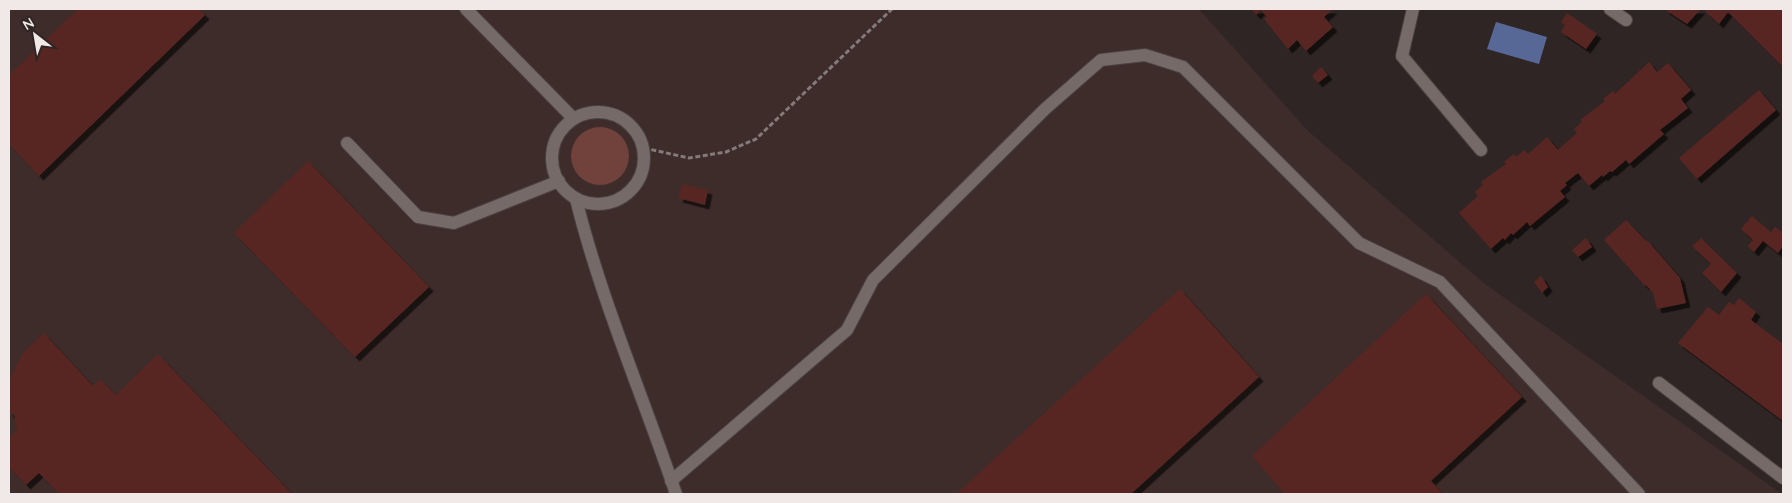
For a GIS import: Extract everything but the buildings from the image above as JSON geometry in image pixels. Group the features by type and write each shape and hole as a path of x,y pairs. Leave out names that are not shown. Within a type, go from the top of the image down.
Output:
{"street":[{"path":"466,9 573,118"},
{"path":"1610,9 1626,20"},
{"path":"1409,11 1402,56 1481,150"},
{"path":"671,481 847,330 872,280 1045,109 1101,60 1145,55 1183,67 1359,243 1440,282 1639,494"},
{"path":"602,111 616,114 629,122 639,134 644,148 645,162 641,177 632,190 606,204 591,204 576,199 563,189 555,175 551,159 554,143 561,129 573,118 587,112 602,111"},
{"path":"347,143 418,217 454,223 559,181"},
{"path":"576,199 588,242 636,384 676,494"},
{"path":"1659,383 1783,478"}],"path":[{"path":"644,148 689,158 726,152 756,139 892,9"}],"shaded area":[{"path":"9,9 1199,9 1307,130 1485,284 1782,494 9,494"},
{"path":"600,127 616,132 624,140 629,156 624,172 616,180 600,185 584,180 576,172 571,156 576,140 584,132"}],"water":[{"path":"1496,22 1547,37 1539,64 1487,49"}]}
